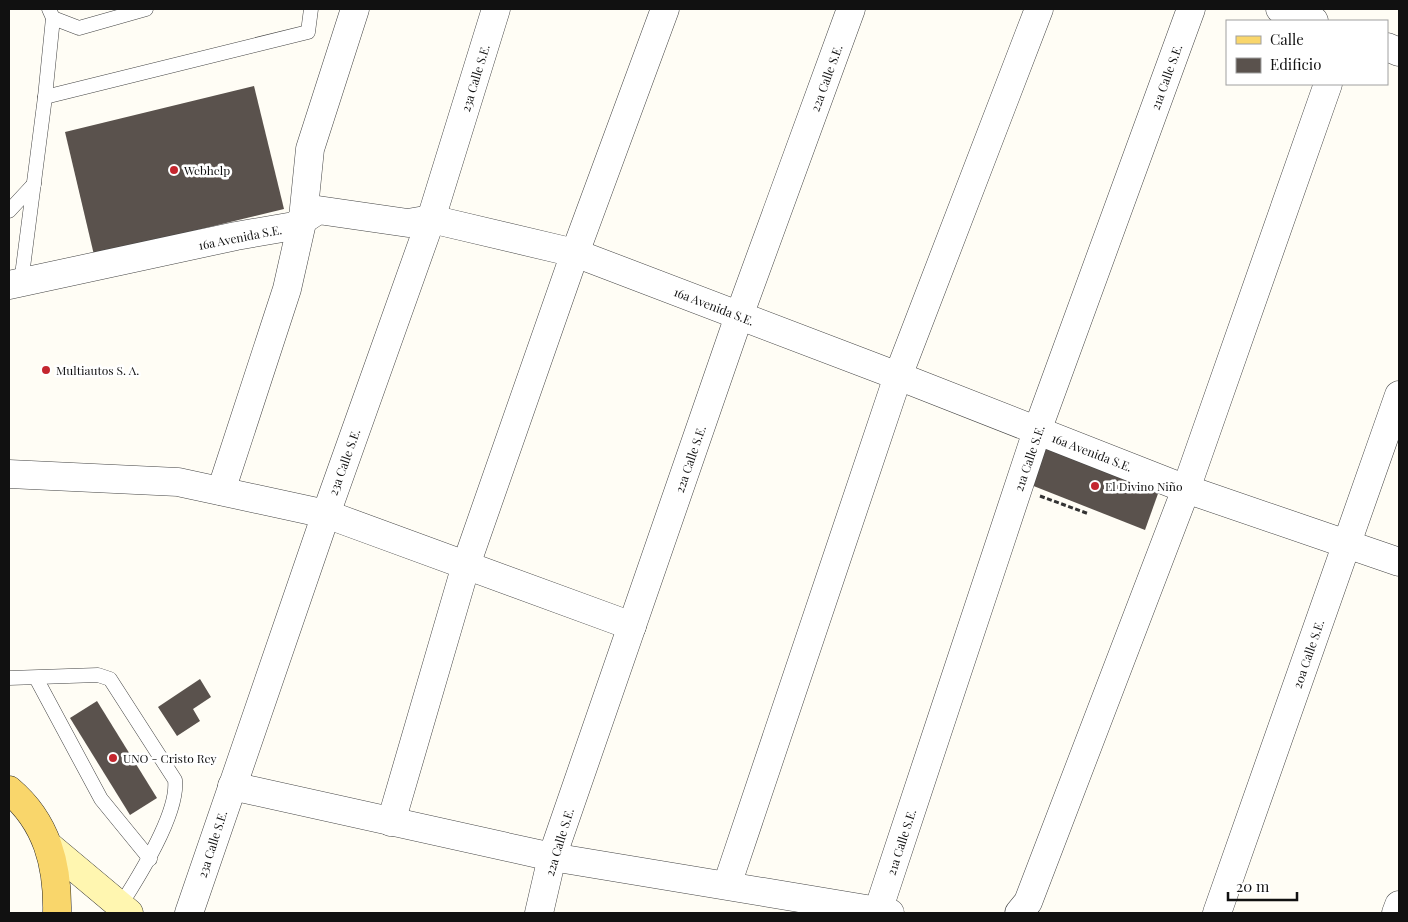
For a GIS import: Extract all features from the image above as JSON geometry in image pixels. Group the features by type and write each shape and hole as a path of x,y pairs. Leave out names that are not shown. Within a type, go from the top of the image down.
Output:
{"main road":[{"path":"9,776 34,815 49,846 58,894 58,913"},
{"path":"9,790 34,815"},
{"path":"49,846 124,910"}],"street":[{"path":"221,491 288,289 303,218 310,149 355,9"},
{"name":"23a Calle S.E.","path":"189,913 326,514 431,219 496,9"},
{"path":"392,822 466,565 575,254 665,9"},
{"name":"22a Calle S.E.","path":"540,913 552,857 739,316 851,9"},
{"path":"727,885 898,376 1039,9"},
{"name":"21a Calle S.E.","path":"884,912 1037,431 1191,9"},
{"path":"1280,9 1311,20"},
{"path":"1020,913 1028,902 1186,489 1328,85"},
{"name":"16a Avenida S.E.","path":"15,284 236,236 294,226 303,218 318,210 408,223 431,219 575,254 898,376 1186,489 1399,562"},
{"name":"20a Calle S.E.","path":"1217,913 1399,395"},
{"path":"9,474 178,482 326,514 632,626"},
{"path":"232,786 552,857 884,912"},
{"path":"1396,913 1399,905"}],"lane":[{"path":"15,284 34,184 45,97 51,14 79,28 146,9"},
{"path":"45,97 308,32 311,9"},
{"path":"9,211 34,184"},
{"path":"9,678 98,675 110,679 175,780 176,790 172,804 150,859 124,910"},
{"path":"36,678 101,799 150,859"}],"path":[{"path":"1018,488 1089,514"}],"building":[{"name":"Webhelp","path":"254,86 284,209 94,255 65,132"},
{"name":"El Divino Niño","path":"1045,443 1160,488 1145,530 1031,485"},
{"name":"UNO - Cristo Rey","path":"200,679 211,697 193,709 200,721 177,736 158,707"},
{"name":"UNO - Cristo Rey","path":"97,701 157,798 130,815 70,718"}],"place":[{"name":"Webhelp","path":"174,170"},
{"name":"Multiautos S. A.","path":"46,370"},
{"name":"El Divino Niño","path":"1095,486"},
{"name":"UNO - Cristo Rey","path":"113,758"}]}
